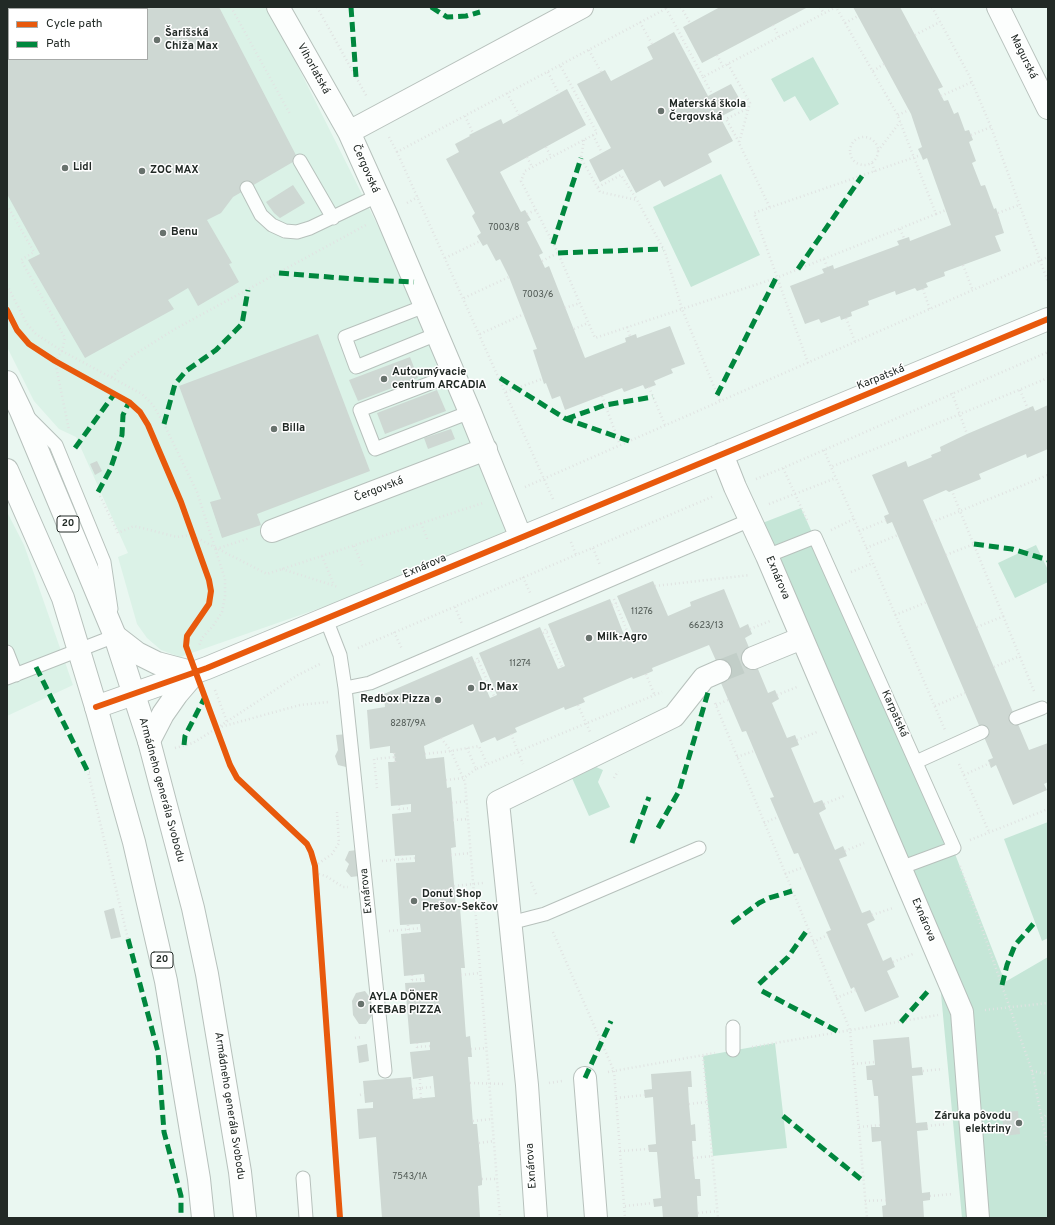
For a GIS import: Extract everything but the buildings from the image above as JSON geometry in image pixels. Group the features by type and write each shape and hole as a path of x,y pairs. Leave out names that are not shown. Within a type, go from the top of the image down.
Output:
{"street":[{"name":"Vihorlatská","path":"278,7 348,132"},
{"name":"Čergovská","path":"521,538 486,449 437,334 382,205 348,132 582,7"},
{"name":"Magurská","path":"998,7 1048,108"},
{"name":"Karpatská","path":"722,454 1048,319"},
{"name":"Armádneho generála Svobodu","path":"7,382 21,411 115,636 151,748 193,908 207,974 240,1172 245,1218"},
{"name":"Čergovská","path":"272,532 486,449"},
{"name":"Exnárova","path":"96,707 201,671 722,454 735,488 767,556 793,642 900,868 962,1012 978,1218"},
{"name":"20","path":"7,470 63,598 96,707 134,842 166,981 198,1172 203,1218"},
{"path":"115,636 137,653 158,663 201,671"},
{"path":"753,658 793,642"},
{"path":"151,748 163,714 177,694 201,671"},
{"name":"Exnárova","path":"536,1218 527,1085 498,802 674,716 712,674"},
{"path":"585,1078 596,1218"}],"lane":[{"path":"300,161 333,218"},
{"path":"247,188 262,215 272,225 285,231 297,232 333,218 382,205"},
{"path":"424,306 345,337 356,366 437,334"},
{"path":"454,374 360,410 375,449 470,412"},
{"path":"346,694 748,516"},
{"path":"767,556 815,537"},
{"name":"Karpatská","path":"815,537 954,848"},
{"name":"Exnárova","path":"326,619 340,655 346,694 385,1071"},
{"path":"7,652 11,677 115,636"},
{"path":"1016,718 1042,708"},
{"path":"916,762 982,732"},
{"path":"510,923 546,914 699,848"},
{"path":"900,868 954,848"},
{"path":"732,1050 733,1027"},
{"path":"303,1178 306,1218"}],"path":[{"path":"231,7 290,114"},
{"path":"317,7 397,152 544,478"},
{"path":"680,7 690,24"},
{"path":"820,7 824,14"},
{"path":"703,76 836,7 898,115 936,214"},
{"path":"932,7 972,82 991,127 1048,282"},
{"path":"397,152 667,8 712,94"},
{"path":"845,23 858,16"},
{"path":"640,22 652,44"},
{"path":"915,35 940,22"},
{"path":"773,25 779,37"},
{"path":"589,50 601,72"},
{"path":"717,55 723,66"},
{"path":"728,64 750,103 739,143"},
{"path":"873,71 884,64"},
{"path":"560,65 597,134 532,166 526,171 521,181 558,253 595,338 776,278 946,210"},
{"path":"548,72 559,94"},
{"path":"941,96 972,82"},
{"path":"507,93 519,115"},
{"path":"749,108 726,119 770,208"},
{"path":"898,115 909,110"},
{"path":"465,116 473,133"},
{"path":"875,172 872,163 878,152 900,122"},
{"path":"971,135 991,127"},
{"path":"593,135 602,153"},
{"path":"872,163 863,165 854,161 850,153 852,144 859,138 868,138 875,143 878,152"},
{"path":"584,140 581,158 600,192 638,200"},
{"path":"546,147 551,157"},
{"path":"808,363 754,214 921,155"},
{"path":"527,157 532,166"},
{"path":"598,187 621,175 638,200 665,252 682,309 720,401"},
{"path":"7,205 34,252 21,260 65,338 62,351 55,361"},
{"path":"112,377 132,356 382,205"},
{"path":"998,213 1019,205"},
{"path":"527,214 536,210"},
{"path":"900,229 904,238"},
{"path":"445,258 480,241"},
{"path":"542,261 558,253"},
{"path":"1040,261 1048,257"},
{"path":"824,259 827,267"},
{"path":"963,265 973,291"},
{"path":"464,298 510,276"},
{"path":"7,285 27,324 36,334 62,351 142,394 153,405 164,424 197,492 225,579 225,596 222,612 198,645 201,671 227,722"},
{"path":"923,289 930,310"},
{"path":"565,308 580,303"},
{"path":"480,334 524,314"},
{"path":"846,318 855,342"},
{"path":"574,329 588,323"},
{"path":"627,327 630,336"},
{"path":"151,748 193,743 298,675 340,655 783,468 1048,352"},
{"path":"49,357 62,365"},
{"path":"506,392 542,378"},
{"path":"831,467 1048,378"},
{"path":"650,387 665,425"},
{"path":"1020,390 1028,409"},
{"path":"952,394 968,434"},
{"path":"602,396 620,445"},
{"path":"824,450 989,832"},
{"path":"783,468 815,537 854,519"},
{"path":"932,522 1048,474"},
{"path":"748,516 795,494 836,478"},
{"path":"952,491 1042,708"},
{"path":"859,531 886,520"},
{"path":"421,524 428,541"},
{"path":"189,528 194,542"},
{"path":"866,548 898,535"},
{"path":"216,549 251,538"},
{"path":"946,555 974,544"},
{"path":"354,546 363,567"},
{"path":"322,556 334,586"},
{"path":"655,586 753,575 767,556"},
{"path":"281,569 340,588"},
{"path":"612,605 619,602"},
{"path":"895,615 927,602"},
{"path":"977,627 1004,616"},
{"path":"750,629 773,620 793,642"},
{"path":"543,634 550,630"},
{"path":"994,667 1020,656"},
{"path":"475,663 482,659"},
{"path":"646,674 655,695"},
{"path":"712,674 716,705 850,1030 867,1218"},
{"path":"777,695 801,685"},
{"path":"446,780 464,778 476,769 487,764 669,689"},
{"path":"935,706 966,693"},
{"path":"217,728 346,694"},
{"path":"716,705 728,700"},
{"path":"578,705 591,735"},
{"path":"215,721 220,736"},
{"path":"797,740 820,731"},
{"path":"511,734 524,768"},
{"path":"442,738 451,751 464,778 467,801 500,1218"},
{"path":"425,754 479,746 487,764"},
{"path":"468,748 476,769"},
{"path":"737,757 754,751"},
{"path":"394,753 395,762"},
{"path":"964,775 990,763"},
{"path":"113,766 88,772 128,939"},
{"path":"824,804 848,795"},
{"path":"452,803 467,801"},
{"path":"399,805 399,811 411,808"},
{"path":"1048,809 989,832 954,848 1032,1072 1048,1148"},
{"path":"764,823 778,817"},
{"path":"453,820 468,820"},
{"path":"845,851 868,841"},
{"path":"452,855 471,853"},
{"path":"382,861 415,858"},
{"path":"313,859 316,880"},
{"path":"785,874 804,867"},
{"path":"315,873 326,876 343,887"},
{"path":"530,879 614,1071 626,1218"},
{"path":"454,886 485,883"},
{"path":"892,901 897,914"},
{"path":"872,915 894,907"},
{"path":"408,925 408,934"},
{"path":"388,931 420,928"},
{"path":"813,942 828,936"},
{"path":"911,947 917,961"},
{"path":"893,962 914,954"},
{"path":"461,975 480,973"},
{"path":"412,975 412,981 425,979"},
{"path":"836,998 856,990"},
{"path":"962,1012 1048,1003"},
{"path":"936,1009 939,1015 940,1023"},
{"path":"470,1083 527,1085 585,1078 614,1071 732,1050 939,1015"},
{"path":"417,1043 417,1049 430,1046"},
{"path":"471,1049 486,1048"},
{"path":"703,1056 718,1218"},
{"path":"943,1061 944,1077"},
{"path":"853,1064 875,1062"},
{"path":"923,1071 943,1069"},
{"path":"1032,1072 1048,1074"},
{"path":"420,1078 421,1098"},
{"path":"412,1089 434,1087"},
{"path":"616,1098 644,1095"},
{"path":"689,1104 708,1102"},
{"path":"1042,1119 1048,1113"},
{"path":"947,1116 948,1131"},
{"path":"473,1120 492,1119"},
{"path":"928,1126 948,1124"},
{"path":"858,1126 880,1125"},
{"path":"479,1143 494,1141"},
{"path":"620,1151 649,1149"},
{"path":"693,1158 712,1156"},
{"path":"482,1179 497,1178"},
{"path":"953,1186 954,1200"},
{"path":"930,1196 954,1194"},
{"path":"865,1201 886,1200"},
{"path":"624,1206 654,1203"},
{"path":"698,1213 718,1211"}],"shaded area":[{"path":"7,7 268,7 393,256 521,538 180,657 161,650 147,638 137,624 118,557 128,553 76,437 59,429 34,401 7,347"},
{"path":"813,57 839,104 810,121 795,96 784,102 771,79"},
{"path":"721,174 760,255 691,287 653,207"},
{"path":"801,508 946,831 1005,982 1048,957 1048,1218 962,1218 940,983 747,529"},
{"path":"7,512 24,545 73,685 7,716"},
{"path":"1036,545 1048,570 1048,582 1015,598 998,563"},
{"path":"596,767 603,770 598,782 610,807 589,816 572,778"},
{"path":"1048,822 1048,938 1042,941 1004,839"},
{"path":"775,1043 787,1148 713,1156 703,1056"}],"tunnel":[{"path":"720,671 753,658"}],"marked path":[{"path":"351,7 356,77"},
{"path":"431,7 447,17 466,16 480,12"},
{"path":"553,244 581,158"},
{"path":"798,269 862,176"},
{"path":"558,253 663,249"},
{"path":"279,273 414,282"},
{"path":"717,395 776,278"},
{"path":"164,424 175,384 186,371 216,350 242,324 248,290"},
{"path":"500,378 566,419 629,441"},
{"path":"75,448 115,393"},
{"path":"566,419 605,405 653,397"},
{"path":"98,492 110,470 122,435 123,415 129,402"},
{"path":"974,544 1012,549 1048,560"},
{"path":"36,667 88,772"},
{"path":"658,828 679,791 709,689"},
{"path":"184,745 185,736 205,697"},
{"path":"632,843 649,797"},
{"path":"732,923 759,903 769,898 792,891"},
{"path":"1002,985 1007,965 1015,945 1035,922"},
{"path":"759,984 788,957 808,929"},
{"path":"128,939 158,1052 164,1132 181,1196 181,1218"},
{"path":"901,1022 929,990"},
{"path":"762,991 839,1032"},
{"path":"585,1078 611,1021"},
{"path":"783,1116 863,1181"}],"cycle path":[{"path":"7,310 17,330 29,344 55,361 129,402 140,412 148,425 181,502 209,580 211,591 209,604 187,636 186,646 230,765 237,778 307,844 311,852 315,866 340,1218"},
{"path":"96,707 207,668 1048,319"}],"place":[{"name":"Šarišská Chiža Max","path":"157,40"},
{"name":"Materská škola Čergovská","path":"661,111"},
{"name":"Lidl","path":"65,168"},
{"name":"ZOC MAX","path":"142,171"},
{"name":"Benu","path":"163,233"},
{"name":"Autoumývacie centrum ARCADIA","path":"384,379"},
{"name":"Billa","path":"274,429"},
{"name":"Milk-Agro","path":"589,638"},
{"name":"Dr. Max","path":"471,688"},
{"name":"Redbox Pizza","path":"438,700"},
{"name":"Donut Shop Prešov-Sekčov","path":"414,901"},
{"name":"AYLA DÖNER KEBAB PIZZA","path":"361,1004"},
{"name":"Záruka pôvodu elektriny","path":"1019,1123"}]}
